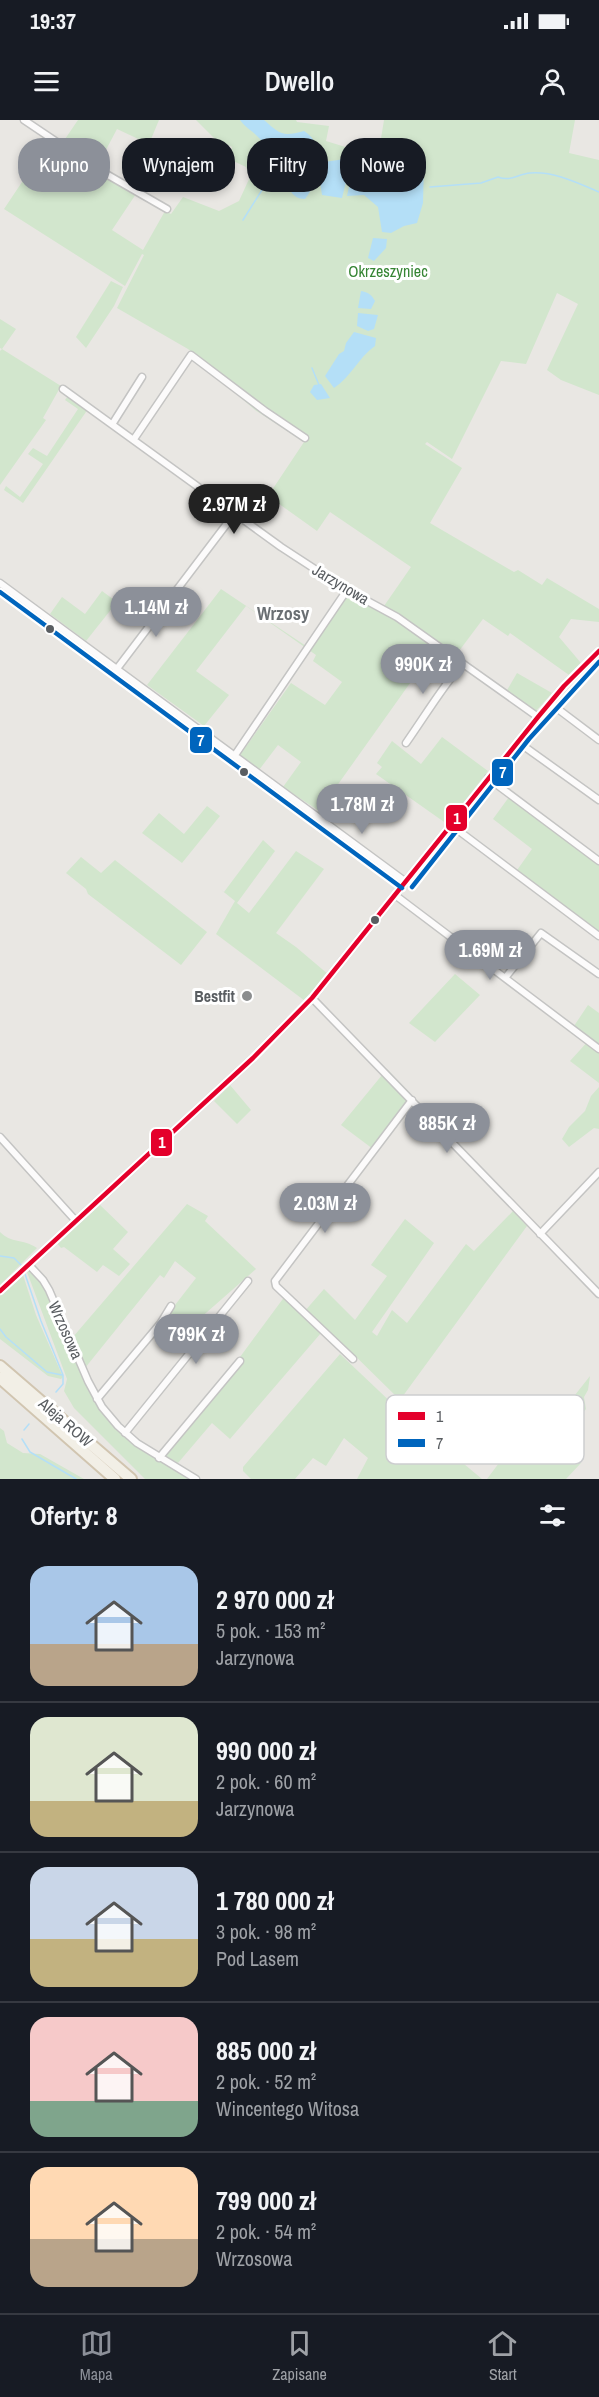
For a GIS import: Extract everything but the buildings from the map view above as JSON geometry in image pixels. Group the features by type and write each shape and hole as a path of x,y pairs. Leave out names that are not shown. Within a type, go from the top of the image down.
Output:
{"main road":[{"name":"Aleja ROW","path":"0,1366 131,1479"},
{"name":"Aleja ROW","path":"0,1378 115,1479"}],"street":[{"path":"24,120 94,167 167,209"},
{"path":"134,439 191,355 305,438"},
{"path":"113,423 142,377"},
{"name":"Jarzynowa","path":"63,389 113,423 281,547 347,590 397,617 538,717"},
{"path":"116,670 235,513"},
{"path":"0,583 406,882"},
{"path":"235,755 347,590"},
{"path":"0,1291 253,1058 312,998 538,717 599,651"},
{"path":"406,743 462,664"},
{"path":"550,703 599,740"},
{"path":"518,742 599,800"},
{"path":"488,778 599,861"},
{"path":"451,825 599,936"},
{"path":"395,895 599,1049"},
{"path":"505,978 541,933 599,974"},
{"path":"312,998 599,1294"},
{"path":"353,1359 276,1286 274,1281 412,1100"},
{"path":"2,1143 76,1221"},
{"path":"540,1234 599,1173"},
{"name":"Wrzosowa","path":"29,1264 49,1290 97,1399 125,1433 159,1458 196,1479"},
{"path":"125,1433 248,1281"},
{"path":"97,1399 160,1324 171,1306"},
{"path":"159,1458 240,1361"}],"green space":[{"path":"78,120 159,120 152,138 136,138 117,129 110,142 110,138 66,138"},
{"path":"196,120 296,120 329,126 327,138 247,138 247,170 235,162 235,138 214,138"},
{"name":"Okrzeszyniec","path":"384,120 575,120 569,153 599,160 599,395 561,380 547,370 578,304 557,293 526,364 501,361 452,459 427,442 425,444 462,468 430,523 514,572 518,570 542,585 547,578 599,609 599,622 571,619 559,637 581,663 569,675 510,633 508,636 483,619 456,655 435,648 319,811 283,787 301,762 278,745 259,770 240,755 291,683 325,705 342,682 313,661 316,655 246,606 196,671 229,695 204,726 147,685 221,589 306,646 345,586 384,606 411,567 330,512 317,531 268,496 304,442 255,410 240,397 249,395 188,349 117,308 144,255 142,254 125,286 4,209 18,188 18,192 110,192 110,178 122,185 122,192 136,194 112,230 143,250 165,211 171,214 183,197 219,211 239,201 247,184 247,192 328,192 328,142 340,145 340,192 426,192 426,138 381,138"},
{"path":"111,281 123,287 114,306 86,348 76,337"},
{"path":"0,319 16,329 2,349 0,348"},
{"path":"2,349 61,386 43,418 46,420 0,485 0,351"},
{"path":"68,396 88,409 23,503 4,490 6,486 20,497 43,464 28,454 33,448 47,456 78,409 65,400"},
{"path":"102,591 117,602 86,641 50,614 62,597 85,614"},
{"path":"123,599 151,620 146,626 118,605"},
{"path":"517,673 552,693 536,711 506,692"},
{"path":"442,737 488,771 447,824 376,774 382,767 377,763 392,741 421,764"},
{"path":"509,797 599,864 599,936 515,873 532,849 493,819"},
{"path":"207,806 220,816 182,863 142,833 159,813 184,834"},
{"path":"263,840 275,851 237,903 249,913 296,851 324,869 276,933 329,975 305,1001 216,934 235,901 220,889 224,892"},
{"path":"81,857 101,873 115,860 207,932 181,965 88,894 86,889 66,873"},
{"path":"455,974 480,995 435,1042 409,1023"},
{"path":"588,1005 599,1013 599,1083 570,1061 590,1039 574,1026"},
{"path":"387,1069 410,1093 409,1099 373,1149 341,1125"},
{"path":"230,1085 251,1110 237,1124 214,1101"},
{"path":"599,1087 599,1129 594,1128 569,1147 562,1139 569,1127 585,1111 591,1096"},
{"path":"99,1204 128,1232 113,1249 130,1264 119,1276 103,1265 97,1272 64,1247 61,1248 56,1242"},
{"path":"187,1204 208,1216 205,1221 256,1269 190,1327 168,1314 196,1278 175,1261 164,1278 160,1275 85,1368 73,1337"},
{"path":"513,1211 527,1226 404,1395 395,1395 344,1345 321,1333 230,1439 212,1423 178,1463 166,1456 243,1360 240,1357 285,1296 304,1312 324,1289 355,1320 387,1276 371,1265 405,1219 434,1243 372,1332 377,1336 392,1310 407,1323 466,1244 474,1251"},
{"path":"0,1232 4,1236 37,1248 0,1285"},
{"path":"30,1269 43,1283 68,1343 99,1406 125,1436 191,1479 145,1479 74,1408 64,1391 67,1379 27,1272"},
{"path":"23,1275 36,1315 63,1377 61,1379 48,1376 0,1339 0,1295"},
{"path":"340,1354 386,1398 386,1464 464,1464 482,1479 357,1479 368,1458 344,1438 326,1466 313,1458 295,1479 251,1479 243,1471 243,1467"},
{"path":"590,1376 588,1390 584,1397 584,1395 575,1395"},
{"path":"0,1428 4,1431 7,1443 23,1453 40,1454 84,1479 0,1479"},
{"path":"498,1464 580,1464 566,1479 487,1479"}],"water":[{"path":"240,120 264,120 282,133 291,134 304,131 312,138 259,138"},
{"path":"340,160 340,192 344,192 342,198 322,195 322,192 328,192 328,161"},
{"path":"291,192 309,192 305,199"},
{"path":"348,192 423,192 423,203 417,223 404,226 391,233 382,232 378,207 364,195 347,196"},
{"path":"373,238 387,239 386,248 374,261 368,258"},
{"path":"361,291 373,297 375,301 371,309 358,308"},
{"path":"358,313 378,315 374,329 368,331 357,326"},
{"path":"354,332 376,338 375,346 334,388 325,376 339,354 344,351 346,343"},
{"path":"321,384 330,398 317,400 310,392 314,385"}],"waterway":[{"path":"430,187 481,183 498,177 506,179 539,173 566,178 599,192"},
{"path":"243,220 261,192"},
{"path":"312,368 319,385"},
{"path":"0,1256 14,1258 22,1266"},
{"path":"25,1274 63,1375 63,1384 56,1392"},
{"path":"0,1329 6,1337 47,1372 62,1375"},
{"path":"24,1430 29,1424"},
{"path":"22,1439 30,1452 76,1479"}],"transit line":[{"name":"7","path":"0,592 402,888"},
{"name":"1","path":"0,1291 253,1058 312,998 538,717 564,686 599,651"},
{"name":"7","path":"412,887 529,739 599,662"}],"place":[{"name":"Bestfit","path":"247,996"}],"district":[{"name":"Wrzosy","path":"283,613"}]}
